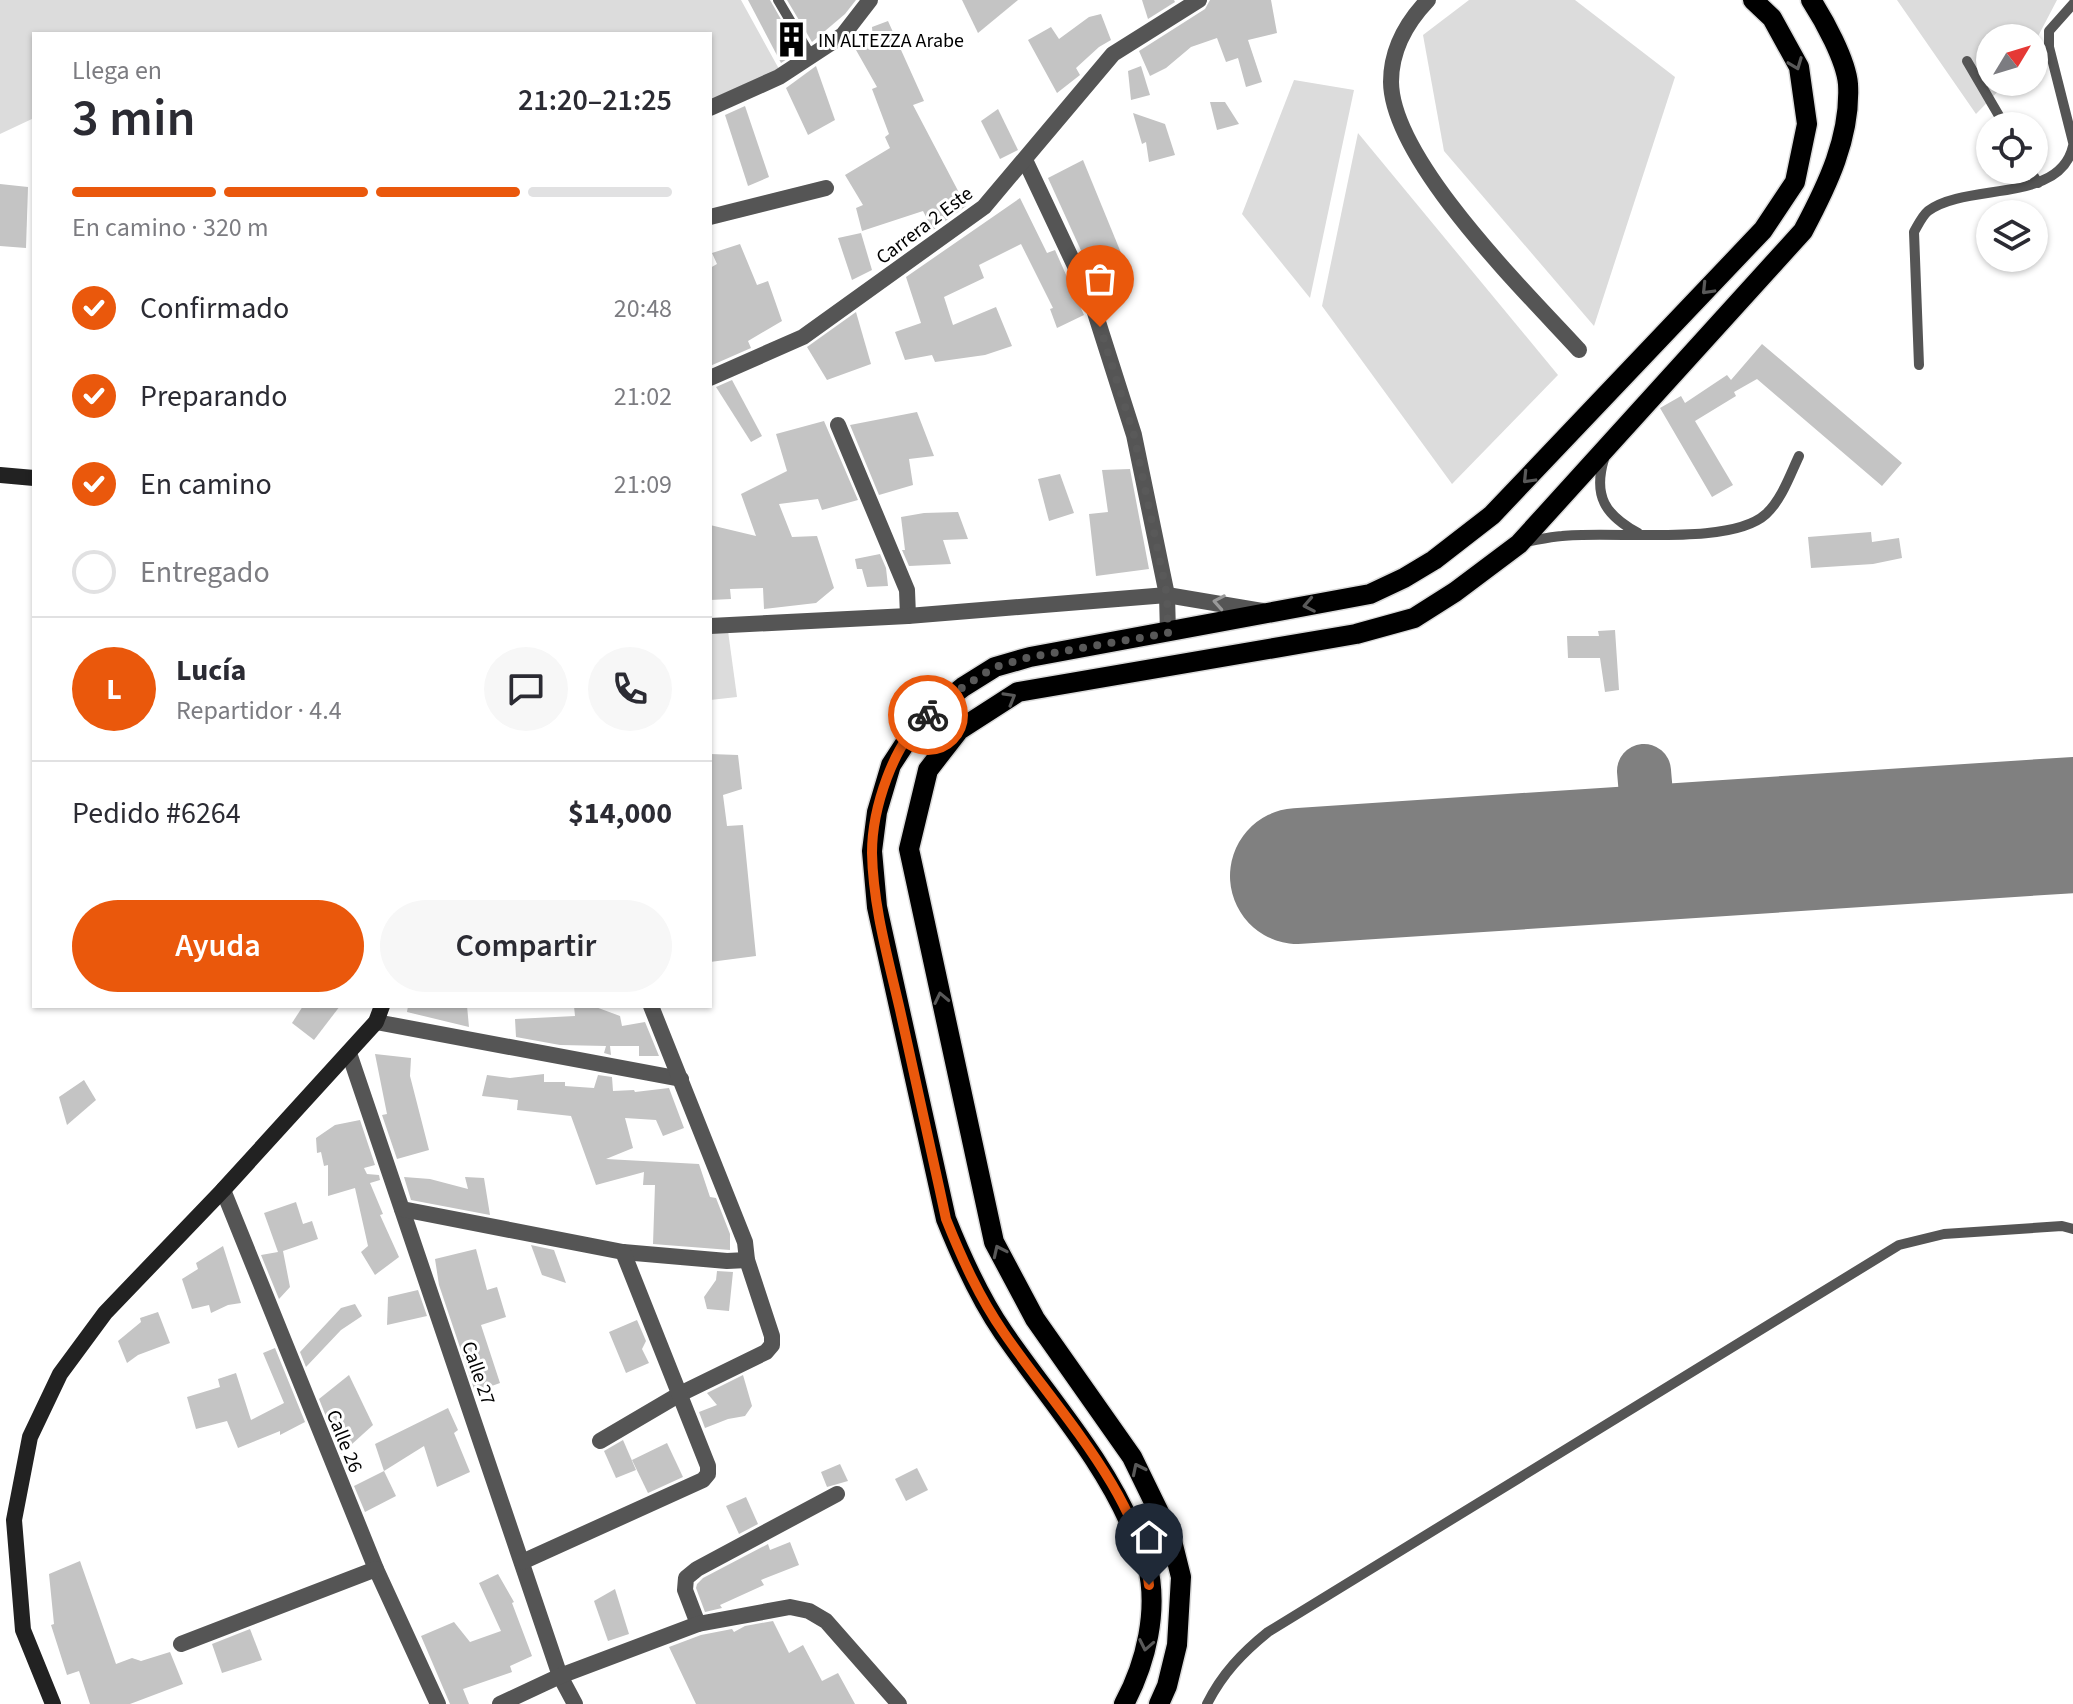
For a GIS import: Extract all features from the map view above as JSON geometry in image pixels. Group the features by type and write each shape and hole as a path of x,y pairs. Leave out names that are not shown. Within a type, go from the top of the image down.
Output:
{"main road":[{"path":"1124,1704 1138,1678 1147,1645 1150,1605 1147,1564 1110,1479 1002,1331 964,1265 951,1230 877,907 872,851 877,812 891,765 919,722 963,687 995,667 1030,657 1370,594 1434,560 1492,515 1763,230 1795,182 1807,124 1799,67 1772,18 1753,0"},
{"path":"1159,1704 1177,1645 1181,1577 1171,1537 1132,1457 1035,1319 994,1242 909,849 928,770 959,730 1018,692 1356,634 1414,618 1519,544 1803,231 1827,186 1846,127 1848,82 1827,24 1811,0"},
{"path":"0,475 32,478"},
{"path":"53,1704 23,1630 14,1520 30,1437 60,1374 105,1313 349,1053 379,1014"}],"street":[{"path":"712,107 779,77 843,35 870,0"},
{"name":"Carrera 2 Este","path":"712,377 803,337 984,207 1113,54 1199,0"},
{"path":"1428,0 1410,19 1395,54 1391,83 1403,132 1425,168 1479,241 1579,350"},
{"path":"1025,160 1096,315 1134,435 1167,595 1168,633"},
{"path":"712,216 826,188"},
{"path":"838,425 907,590 908,616"},
{"path":"712,626 908,616 1167,595 1217,601 1270,613"},
{"path":"600,1441 680,1394 766,1352 772,1345 772,1336 747,1260 745,1242 652,1008"},
{"path":"379,1014 681,1079"},
{"name":"Calle 27","path":"349,1053 560,1676 575,1704"},
{"name":"Calle 26","path":"223,1190 376,1569 438,1704"},
{"path":"402,1209 623,1252 747,1260"},
{"path":"522,1562 703,1480 708,1474 708,1466 623,1252"},
{"path":"698,1624 685,1590 686,1578 697,1569 837,1494"},
{"path":"181,1644 376,1569"},
{"path":"500,1704 560,1676 698,1624 790,1607 809,1611 826,1621 899,1704"}],"lane":[{"path":"778,0 811,56"},
{"path":"2048,178 2062,170 2070,158 2073,144 2049,47 2049,31 2073,4"},
{"path":"1967,61 1997,112"},
{"path":"1919,365 1914,232 1925,213 1944,202 2033,184"},
{"path":"1607,447 1598,482 1601,496 1609,512 1640,534"},
{"path":"1519,544 1562,536 1737,530 1765,515 1782,492 1799,456"},
{"path":"1207,1704 1219,1680 1243,1652 1268,1632 1899,1245 1944,1234 2062,1226 2073,1229"}],"shaded area":[{"path":"0,0 741,0 779,69 712,99 712,32 32,32 32,119 0,134"},
{"path":"1469,0 1575,0 1675,77 1594,326 1444,151 1423,35"},
{"path":"1897,0 2057,0 2044,24 1976,24 1976,96 1993,96 1976,114"},
{"path":"1294,80 1354,90 1310,298 1242,214"},
{"path":"1358,133 1558,375 1452,484 1322,306"},
{"path":"728,631 737,697 712,700 712,633"}],"building":[{"path":"748,0 770,0 799,51 781,63"},
{"path":"787,0 856,0 845,14 812,42"},
{"path":"962,0 1018,0 978,33"},
{"path":"1142,0 1174,0 1175,2 1148,19"},
{"path":"1210,0 1271,0 1277,33 1248,40 1262,82 1246,87 1238,58 1226,62 1217,38 1191,47 1166,68 1150,76 1139,51 1205,9"},
{"path":"1101,14 1111,40 1076,68 1080,75 1057,93 1028,40 1051,27 1059,39 1089,17"},
{"path":"888,21 924,101 913,105 966,206 933,230 923,211 862,231 856,208 863,205 845,175 890,148 885,137 889,134 872,89 877,87 856,50 873,40 872,27"},
{"path":"816,66 835,120 808,135 786,88"},
{"path":"1141,66 1150,95 1131,100 1128,71"},
{"path":"1210,102 1225,102 1239,124 1217,130"},
{"path":"745,106 769,177 748,186 725,115"},
{"path":"998,109 1018,150 1000,159 981,121"},
{"path":"1133,113 1165,124 1175,155 1149,162 1146,142 1142,144"},
{"path":"1083,160 1128,270 1099,290 1048,178"},
{"path":"0,184 28,187 26,248 0,246"},
{"path":"1020,198 1047,253 1055,250 1084,315 1057,328 1050,309 1053,308 1021,244 979,265 984,278 944,297 953,325 996,307 1012,346 985,355 935,362 932,355 905,360 895,332 921,323 906,277"},
{"path":"861,233 872,270 852,280 838,238"},
{"path":"740,244 757,285 768,281 782,321 748,341 751,348 712,365 712,267 717,264 712,253"},
{"path":"856,312 871,364 827,380 807,347"},
{"path":"1762,344 1902,463 1882,486 1757,379 1695,421 1733,485 1712,497 1660,408 1681,396 1685,403 1727,375 1731,380"},
{"path":"732,380 762,436 751,442 716,387"},
{"path":"917,412 934,456 909,459 913,485 879,495 850,425"},
{"path":"824,421 858,500 822,510 818,499 779,504 792,537 817,536 834,588 816,603 764,609 763,588 730,589 731,599 712,600 712,525 756,536 741,494 787,471 776,434"},
{"path":"1130,469 1149,569 1096,576 1089,514 1108,512 1102,470"},
{"path":"1060,474 1074,513 1049,521 1038,479"},
{"path":"958,512 968,539 943,540 951,564 909,566 902,550 905,550 901,517"},
{"path":"1871,532 1872,542 1899,538 1902,558 1873,564 1811,568 1808,537"},
{"path":"880,554 886,568 888,586 867,587 862,569 857,569 855,559"},
{"path":"1615,630 1619,690 1605,692 1600,658 1568,658 1567,636 1599,636 1598,631"},
{"path":"712,754 738,755 742,789 723,795 727,826 743,825 756,956 712,962"},
{"path":"302,1008 338,1008 314,1040 292,1023"},
{"path":"408,1008 467,1008 469,1027 407,1012"},
{"path":"574,1008 598,1008 620,1016 622,1026 645,1022 659,1056 639,1056 639,1046 610,1046 611,1055 604,1053 606,1046 560,1045 516,1037 515,1019 575,1016"},
{"path":"375,1054 411,1058 410,1076 429,1150 397,1159 382,1115 387,1114"},
{"path":"544,1074 544,1082 565,1082 565,1086 594,1088 598,1075 612,1077 613,1091 669,1088 684,1128 663,1136 656,1120 625,1118 633,1148 606,1159 699,1164 710,1197 716,1198 730,1234 730,1250 653,1244 655,1185 643,1185 644,1172 596,1185 571,1116 517,1110 518,1100 482,1096 487,1075 510,1078"},
{"path":"84,1080 96,1100 67,1125 59,1097"},
{"path":"360,1120 375,1165 364,1168 367,1174 379,1175 380,1180 370,1183 399,1257 375,1275 361,1252 368,1246 355,1188 328,1196 328,1165 324,1166 321,1152 317,1153 316,1138 335,1125"},
{"path":"404,1177 430,1179 468,1189 465,1177 484,1178 490,1215 411,1200"},
{"path":"296,1202 303,1224 312,1221 318,1239 283,1251 290,1287 279,1299 261,1255 278,1252 264,1213"},
{"path":"531,1245 554,1250 566,1283 542,1275"},
{"path":"223,1246 241,1303 211,1313 209,1305 192,1309 182,1279 198,1269 196,1263"},
{"path":"476,1249 487,1290 497,1287 506,1317 481,1325 500,1383 475,1392 439,1285 435,1259"},
{"path":"717,1271 733,1272 729,1311 707,1309 704,1297 716,1280"},
{"path":"418,1290 427,1316 387,1325 388,1297"},
{"path":"355,1304 362,1316 341,1330 306,1367 300,1352 341,1308"},
{"path":"158,1312 170,1343 138,1355 127,1363 118,1341 141,1322 140,1318"},
{"path":"637,1320 646,1341 642,1349 649,1363 626,1373 609,1332"},
{"path":"275,1348 305,1422 280,1435 280,1431 238,1448 227,1421 196,1429 187,1397 220,1387 218,1379 236,1373 251,1420 284,1403 263,1353"},
{"path":"349,1375 373,1425 341,1454 319,1399"},
{"path":"743,1375 752,1406 745,1416 705,1428 699,1412 717,1405 707,1393"},
{"path":"448,1408 458,1430 454,1433 470,1472 437,1487 424,1446 384,1471 375,1444"},
{"path":"623,1440 636,1470 616,1478 604,1451"},
{"path":"667,1443 683,1477 648,1493 632,1460"},
{"path":"840,1464 848,1481 827,1487 821,1472"},
{"path":"917,1468 928,1490 906,1501 895,1479"},
{"path":"384,1471 396,1496 365,1512 354,1486"},
{"path":"746,1497 758,1524 739,1534 726,1506"},
{"path":"790,1542 799,1565 761,1580 764,1585 720,1605 722,1608 705,1612 696,1588 703,1578 768,1544 770,1550"},
{"path":"80,1561 116,1664 132,1658 141,1661 170,1652 183,1684 130,1704 90,1704 79,1671 67,1675 51,1625 54,1624 49,1574"},
{"path":"498,1574 514,1602 532,1656 510,1666 512,1672 463,1689 469,1704 450,1704 421,1636 454,1622 470,1642 501,1631 479,1583"},
{"path":"615,1589 629,1634 608,1641 594,1601"},
{"path":"773,1621 789,1653 803,1645 822,1681 838,1673 855,1704 696,1704 669,1647 701,1635 732,1629 734,1632 745,1626"},
{"path":"250,1629 262,1660 222,1673 212,1644"}],"taxiway":[{"path":"1644,771 1651,853"}],"runway":[{"path":"1298,876 2073,825"}],"way so far":[{"path":"928,715 995,667 1030,657 1168,633 1167,595 1134,435 1100,327"}],"place":[{"name":"IN ALTEZZA Arabe","path":"792,40"}],"route":[{"path":"928,715 919,722 891,765 877,812 872,851 877,907 946,1219 964,1265 1002,1331 1110,1479 1147,1564 1149,1585"}]}
